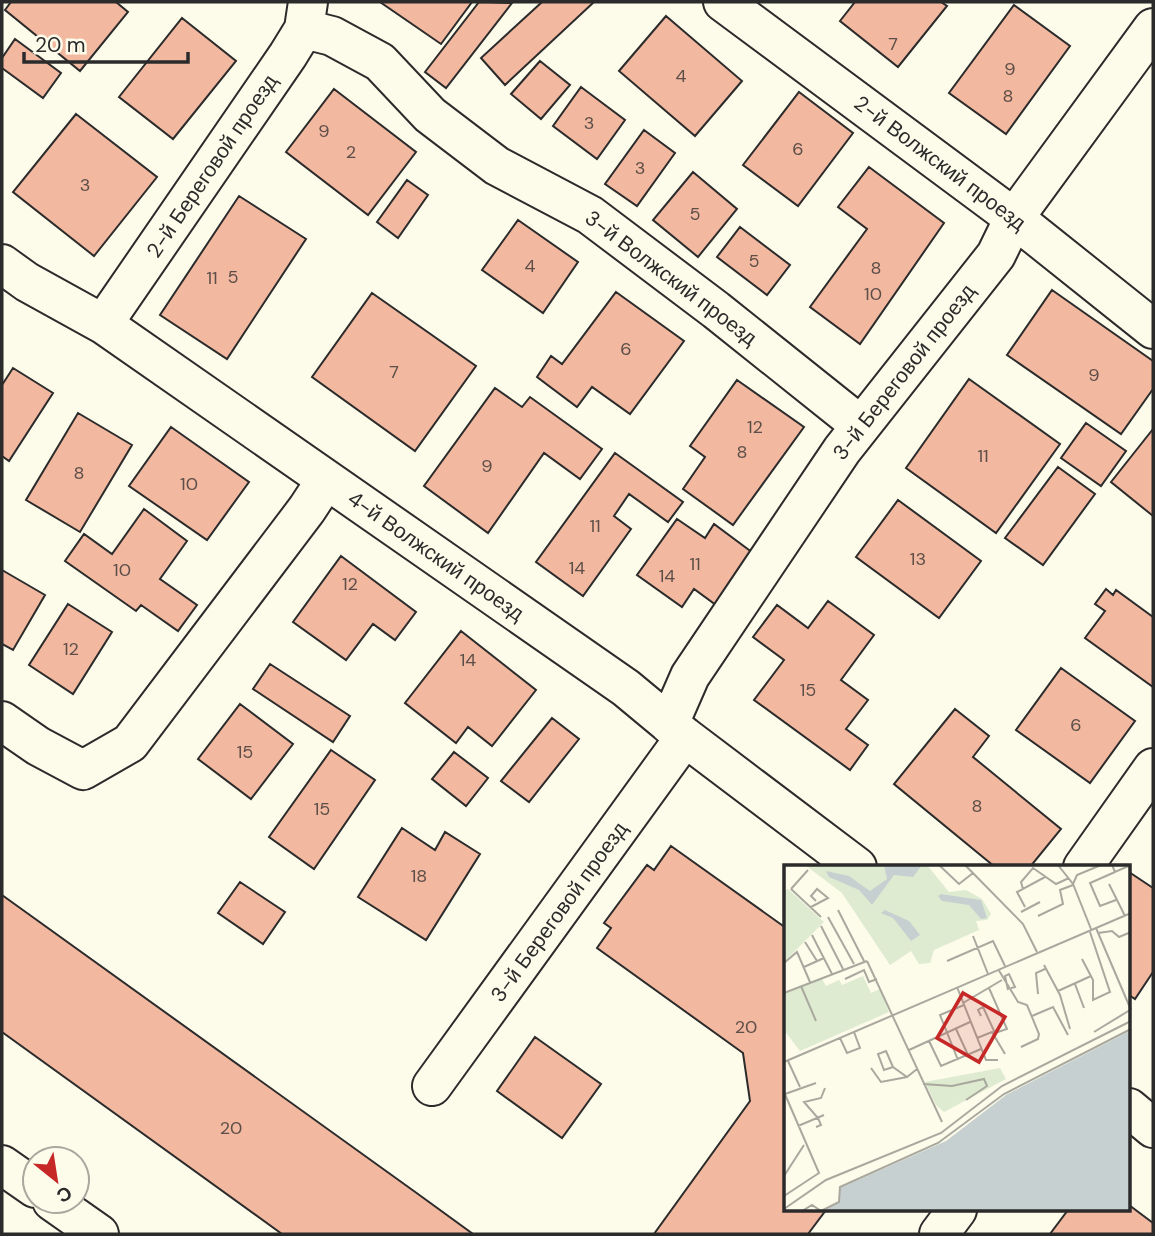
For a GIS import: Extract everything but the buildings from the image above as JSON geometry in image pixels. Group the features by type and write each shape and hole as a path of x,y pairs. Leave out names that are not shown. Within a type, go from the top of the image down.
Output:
{"street":[{"name":"2-й Волжский проезд","path":"723,2 1014,218 1153,329"},
{"name":"2-й Береговой проезд","path":"103,324 288,55 306,15"},
{"name":"3-й Волжский проезд","path":"306,15 332,36 380,62 430,115 497,166 590,215 716,310 860,425"},
{"name":"3-й Береговой проезд","path":"432,1086 677,730 690,676 842,450 996,255 1014,218 1153,28"},
{"name":"4-й Волжский проезд","path":"2,264 27,282 103,324 626,688 854,865"},
{"path":"2,721 38,746 83,770 130,743 326,480"},
{"path":"1084,865 1153,768"},
{"path":"1130,1109 1153,1128"},
{"path":"2,1164 21,1178"},
{"path":"939,1234 956,1212"},
{"path":"72,1215 99,1234"}]}
